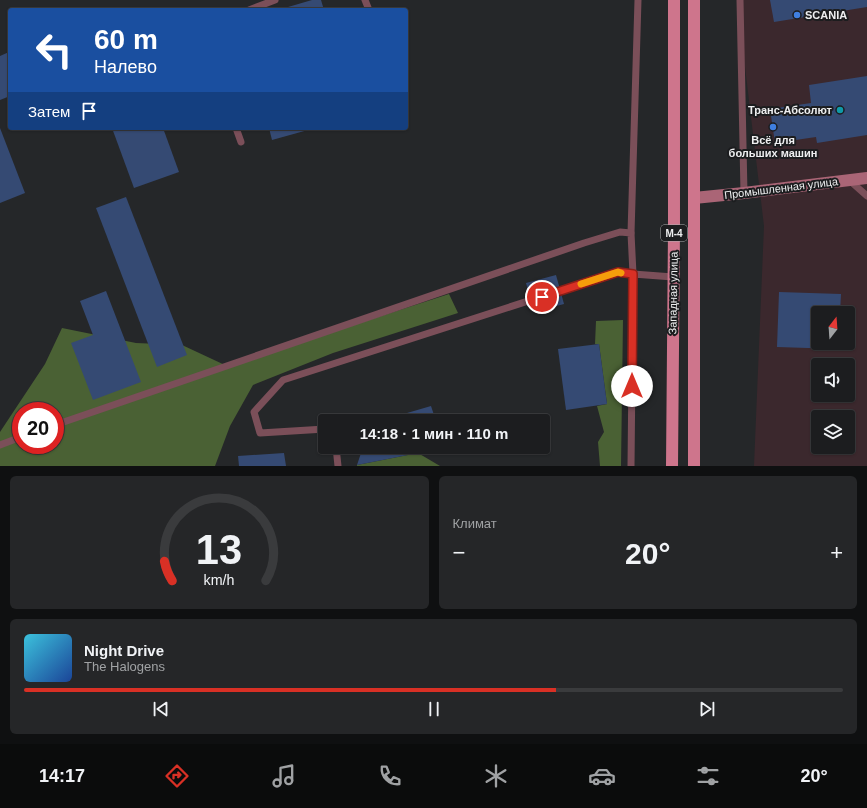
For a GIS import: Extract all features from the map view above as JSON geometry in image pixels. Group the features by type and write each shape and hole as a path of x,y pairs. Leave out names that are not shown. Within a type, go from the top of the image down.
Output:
{"main road":[{"name":"Западная улица","path":"672,466 674,0"},
{"name":"Западная улица","path":"694,0 694,466"}],"street":[{"name":"Промышленная улица","path":"694,198 867,178"}],"lane":[{"path":"254,8 276,0"},
{"path":"631,466 632,233 638,0"},
{"path":"740,0 744,193"},
{"path":"237,130 241,142"},
{"path":"848,180 867,196"},
{"path":"64,423 584,243 620,232 632,233"},
{"path":"318,429 260,433 254,412 283,380 618,272 673,277"},
{"path":"0,445 12,440"},
{"path":"337,454 338,466"}],"shaded area":[{"path":"737,0 867,0 867,466 754,466 764,226"}],"green space":[{"path":"449,294 458,313 333,353 253,385 230,426 215,466 0,466 0,432 12,414 12,454 64,454 64,402 20,402 45,364 62,328 136,343 182,345 227,366"},
{"path":"623,320 621,466 600,466 598,442 604,432 597,406 607,404 599,344 595,344 596,321"},
{"path":"420,454 440,466 357,466"}],"building":[{"path":"312,0 321,0 323,8 288,8"},
{"name":"SCANIA","path":"770,0 867,0 867,7 774,22"},
{"path":"8,52 8,97 0,100 0,56"},
{"name":"Транс-Абсолют","path":"867,76 867,135 817,143 816,137 775,143 770,109 811,103 809,85"},
{"path":"0,128 25,193 0,203"},
{"path":"113,130 164,130 179,172 134,188"},
{"path":"270,130 308,130 272,140"},
{"path":"126,197 187,355 157,367 96,208"},
{"path":"556,275 564,304 534,312 526,283"},
{"path":"106,291 141,382 93,400 71,343 93,335 80,301"},
{"path":"779,292 841,294 840,306 811,306 811,348 777,347"},
{"path":"599,344 607,404 566,410 558,349"},
{"path":"431,406 434,414 407,414"},
{"path":"284,453 286,466 239,466 238,456"},
{"path":"361,454 413,454 357,465"}],"slow traffic":[{"path":"581,284 618,272 621,273"}],"place":[{"name":"SCANIA","path":"797,15"},
{"name":"Транс-Абсолют","path":"840,110"},
{"name":"Всё для больших машин","path":"773,127"}],"route":[{"path":"542,297 618,272 633,274 632,386"}]}
